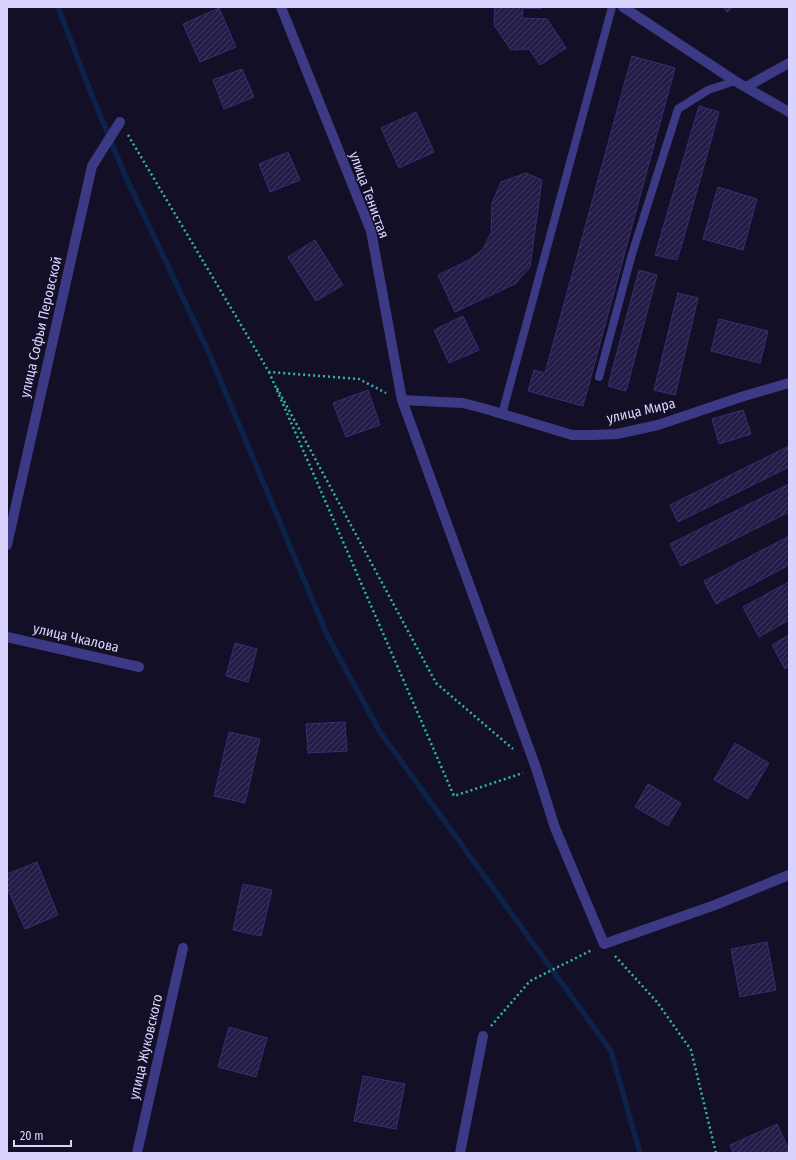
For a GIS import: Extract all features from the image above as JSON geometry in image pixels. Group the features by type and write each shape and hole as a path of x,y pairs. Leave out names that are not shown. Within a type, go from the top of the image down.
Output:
{"street":[{"name":"улица Тенистая","path":"281,7 371,231 402,400 536,768 555,828 604,944"},
{"path":"623,7 735,81 789,112"},
{"path":"746,87 789,63"},
{"name":"улица Софьи Перовской","path":"7,545 92,166 120,122"},
{"name":"улица Мира","path":"402,400 463,403 572,435 617,434 658,425 741,396 789,383"},
{"name":"улица Чкалова","path":"7,637 139,667"},
{"path":"604,944 715,905 789,875"},
{"name":"улица Жуковского","path":"137,1153 183,948"},
{"path":"460,1153 483,1036"}],"lane":[{"path":"502,414 612,7"},
{"path":"598,377 632,254 678,109 708,90 735,81"}],"path":[{"path":"120,122 269,372 436,683 536,768"},
{"path":"269,372 359,379 402,400"},
{"path":"269,372 454,796 536,768"},
{"path":"483,1036 530,980 604,944 658,1002 691,1050 716,1153"}],"building":[{"path":"495,7 541,7 541,9 523,8 522,18 547,19 566,48 540,65 529,49 511,50 494,25"},
{"path":"723,7 733,7 727,12"},
{"path":"219,8 236,47 200,62 183,24"},
{"path":"632,56 675,68 583,406 528,391 534,370 545,373"},
{"path":"242,69 254,97 224,109 213,80"},
{"path":"699,106 719,112 677,260 655,255"},
{"path":"416,112 434,152 399,168 381,128"},
{"path":"288,152 300,180 270,192 259,164"},
{"path":"526,173 542,180 530,267 515,284 455,312 438,275 469,260 483,249 491,233 492,203 501,182"},
{"path":"718,187 757,199 743,250 703,239"},
{"path":"315,240 343,285 316,301 288,257"},
{"path":"639,270 657,275 626,391 608,386"},
{"path":"678,293 698,298 675,395 654,390"},
{"path":"463,316 479,350 449,363 434,330"},
{"path":"719,319 768,331 760,363 711,351"},
{"path":"368,390 380,425 346,437 333,403"},
{"path":"743,410 751,434 719,444 712,419"},
{"path":"789,446 789,467 678,522 670,505"},
{"path":"789,484 789,512 681,566 670,544"},
{"path":"789,536 789,565 716,604 704,581"},
{"path":"789,582 789,620 759,637 743,607"},
{"path":"789,635 789,666 785,669 772,645"},
{"path":"235,643 257,649 248,682 226,676"},
{"path":"345,722 347,751 308,753 306,724"},
{"path":"229,732 260,739 245,803 214,796"},
{"path":"735,743 769,763 748,799 714,780"},
{"path":"648,784 681,803 668,826 635,807"},
{"path":"37,862 58,915 25,929 7,887 7,874"},
{"path":"243,884 272,890 261,936 233,930"},
{"path":"767,942 776,990 740,997 731,949"},
{"path":"229,1027 267,1038 256,1077 218,1067"},
{"path":"363,1076 405,1084 396,1129 354,1121"},
{"path":"777,1124 789,1153 733,1153 730,1145"}],"waterway":[{"path":"58,7 124,173 209,353 328,637 380,732 611,1051 640,1153"}]}
